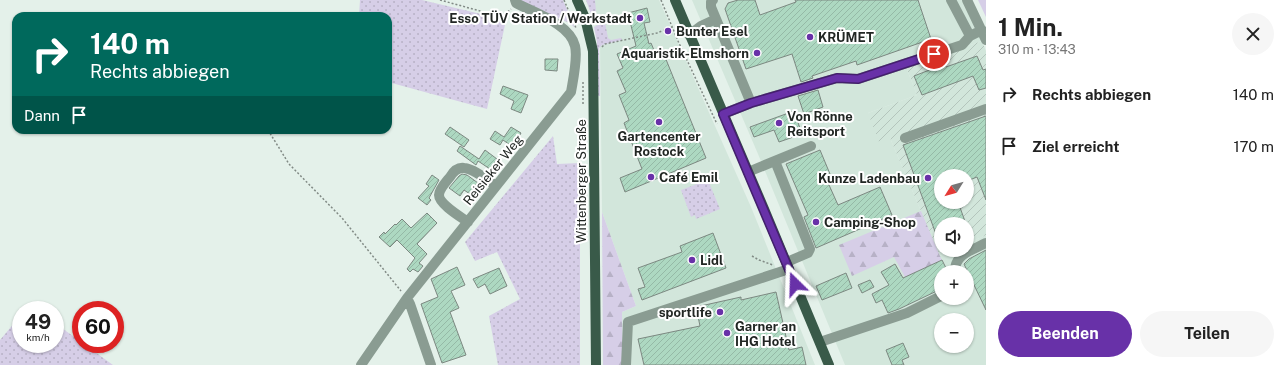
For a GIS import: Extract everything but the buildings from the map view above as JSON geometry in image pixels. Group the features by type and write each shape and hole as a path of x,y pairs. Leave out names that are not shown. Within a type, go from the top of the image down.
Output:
{"main road":[{"name":"Wittenberger Straße","path":"577,0 585,18 593,50 596,365"},
{"path":"675,0 748,172 784,268 820,342 829,365"}],"street":[{"path":"713,0 711,2 711,7 751,103"},
{"path":"951,0 970,36"},
{"path":"967,0 986,40"},
{"name":"Reisieker Weg","path":"361,365 407,298 571,92 575,69 575,46 570,35 563,27 515,2"},
{"path":"689,35 701,26 716,19"},
{"path":"723,114 751,103 837,78 858,79 962,45 970,36 982,30"},
{"path":"905,138 986,109"},
{"path":"748,172 811,146"},
{"path":"626,365 628,322 784,268 808,253 810,249 775,161"},
{"path":"468,222 440,200 440,190 455,171 460,168 473,171 496,186"},
{"path":"956,265 957,261 962,255 986,243"},
{"path":"407,298 431,365"},
{"path":"820,342 907,313 934,300"}],"path":[{"path":"440,0 502,16 515,2"},
{"path":"564,0 577,31"},
{"path":"661,0 717,124"},
{"path":"600,49 605,44 657,34 672,26"},
{"path":"583,83 584,113"},
{"path":"583,98 594,99"},
{"path":"270,134 289,164 342,218 407,298"},
{"path":"752,256 759,260 784,268"}],"shaded area":[{"path":"586,0 659,0 751,207 815,365 623,365 622,312 636,306 602,212 600,40"},
{"path":"692,0 963,0 982,41 906,67 917,95 868,113 890,138 934,242 934,257 974,257 974,241 986,235 986,365 845,365 758,154"},
{"path":"982,41 986,51 986,235 974,241 974,217 934,217 934,242 890,138 879,142 868,113 917,95 906,67"}],"green space":[{"path":"360,0 422,0 506,20 487,109 392,83 392,12 359,12"},
{"path":"520,0 563,0 575,28 570,23 547,14"},
{"path":"586,0 595,0 596,11 592,17"},
{"path":"978,0 986,0 986,17"},
{"path":"602,16 604,17 608,38 611,40 621,38 622,40 602,45 599,48 600,96 597,96 597,42 594,27 598,25"},
{"path":"553,136 557,164 580,163 580,365 498,365 489,316 520,299 497,252 475,261 465,242"},
{"path":"708,180 720,209 696,219 695,215 691,217 681,190"},
{"path":"921,211 934,241 934,257 941,257 942,260 905,277 894,257 852,276 839,245"},
{"path":"602,212 636,306 622,312 623,365 603,365"},
{"path":"12,326 12,353 64,353 64,330 72,335 72,353 96,353 113,365 0,365 0,340"}],"place":[{"name":"Esso TÜV Station / Werkstadt","path":"640,18"},
{"name":"Bunter Esel","path":"668,31"},
{"name":"KRÜMET","path":"810,37"},
{"name":"Aquaristik-Elmshorn","path":"757,53"},
{"name":"Gartencenter Rostock","path":"659,122"},
{"name":"Von Rönne Reitsport","path":"779,123"},
{"name":"Café Emil","path":"651,177"},
{"name":"Kunze Ladenbau","path":"928,178"},
{"name":"Camping-Shop","path":"816,222"},
{"name":"Lidl","path":"692,260"},
{"name":"sportlife","path":"720,312"},
{"name":"Garner an IHG Hotel","path":"727,333"}],"route":[{"path":"795,284 723,114 751,103 837,78 858,79 934,54"}]}
